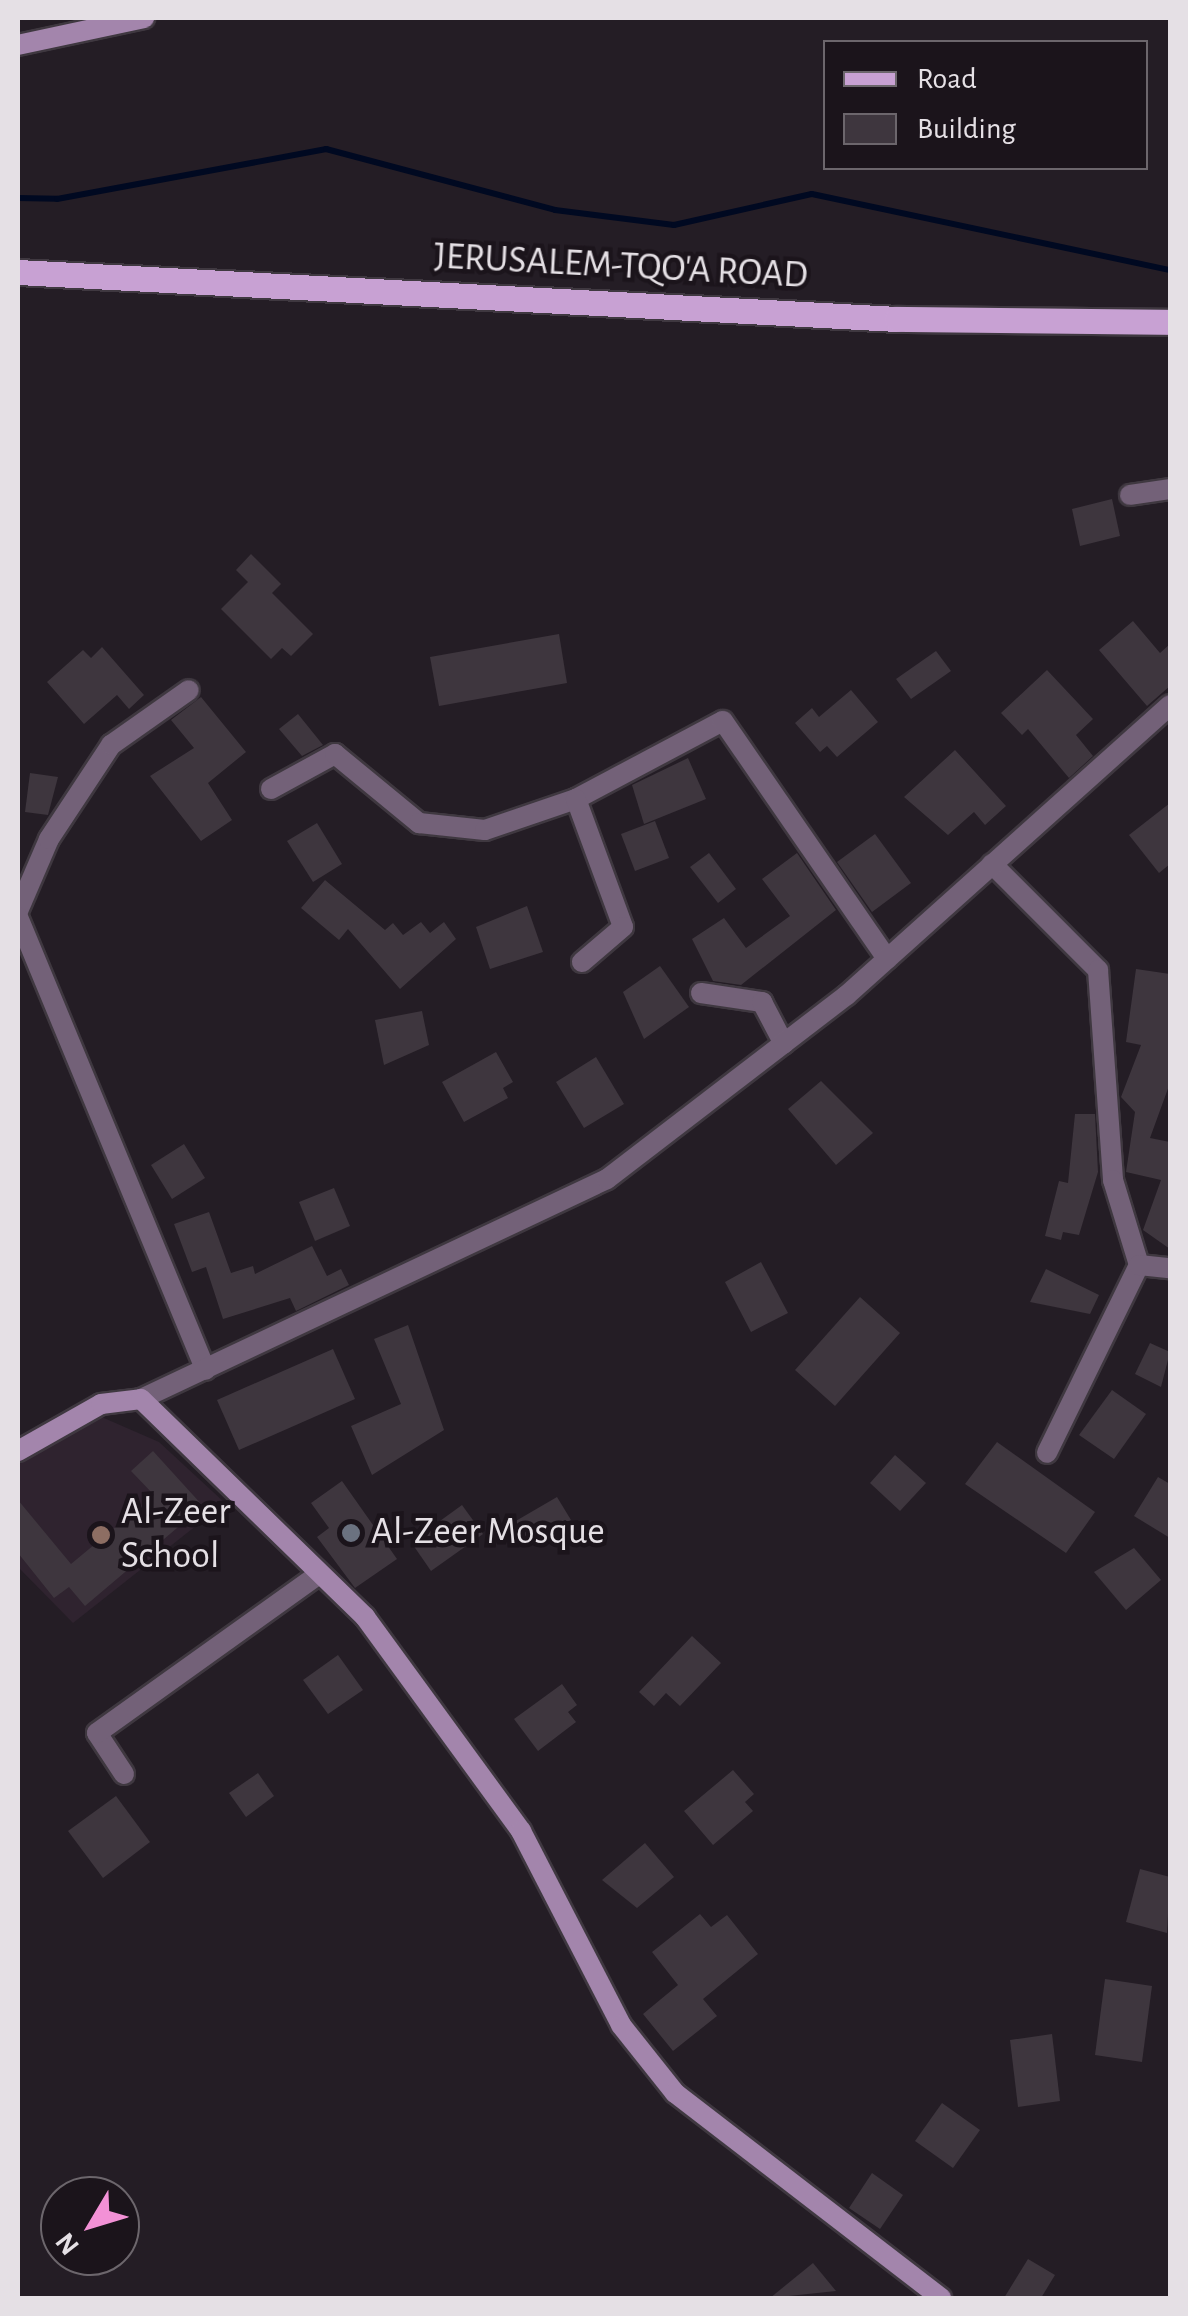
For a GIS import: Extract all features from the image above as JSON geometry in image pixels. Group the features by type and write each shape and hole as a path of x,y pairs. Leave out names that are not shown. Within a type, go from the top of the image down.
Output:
{"main road":[{"name":"JERUSALEM-TQO'A ROAD","path":"18,274 897,319 1170,322"}],"street":[{"path":"18,45 144,18"},
{"path":"1130,495 1170,489"},
{"path":"189,690 110,745 48,839 18,914 206,1370"},
{"path":"18,1451 101,1404 141,1399 206,1370 606,1178 784,1044 887,959 1170,705"},
{"path":"271,789 335,754 419,823 485,830 576,798 723,721 887,959"},
{"path":"576,798 623,927 582,962"},
{"path":"992,864 1098,970 1113,1180 1139,1265 1047,1453"},
{"path":"701,993 762,1002 784,1044"},
{"path":"1139,1265 1170,1268"},
{"path":"141,1399 365,1617 522,1831 620,2025 675,2093 941,2298"},
{"path":"124,1774 97,1733 319,1574"}],"shaded area":[{"name":"Al-Zeer School","path":"97,1415 159,1442 225,1503 73,1623 18,1567 18,1460"}],"building":[{"path":"1112,499 1120,536 1080,546 1072,509"},
{"path":"251,554 281,584 272,593 313,634 291,656 282,648 271,659 221,609 248,582 236,570"},
{"path":"1133,621 1160,653 1170,644 1170,686 1147,706 1099,650"},
{"path":"559,634 567,683 439,706 430,657"},
{"path":"102,647 144,695 129,709 117,695 84,724 47,682 83,650 91,658"},
{"path":"936,651 951,671 911,699 896,679"},
{"path":"1047,670 1093,719 1076,735 1093,756 1069,778 1028,729 1022,735 1001,713"},
{"path":"851,690 878,722 837,757 827,746 820,752 795,723 812,708 819,717"},
{"path":"201,697 246,752 208,783 232,820 201,841 150,776 194,748 171,720"},
{"path":"298,714 323,745 302,756 279,729"},
{"path":"955,750 1006,806 985,825 974,812 948,835 904,797"},
{"path":"688,758 706,799 644,824 632,785"},
{"path":"30,773 58,777 48,815 25,812"},
{"path":"1170,803 1170,864 1159,873 1129,835"},
{"path":"655,821 669,858 635,871 621,834"},
{"path":"317,823 342,864 313,882 287,841"},
{"path":"875,834 911,883 872,912 837,862"},
{"path":"709,853 736,889 718,903 690,867"},
{"path":"797,853 836,910 741,985 713,981 692,939 724,918 746,948 790,916 762,879"},
{"path":"325,880 385,930 393,923 403,935 421,922 430,933 444,922 456,939 400,989 348,929 339,940 301,908"},
{"path":"527,906 543,952 490,969 476,927"},
{"path":"660,966 689,1007 644,1039 623,992"},
{"path":"1136,969 1170,974 1170,1083 1150,1138 1170,1142 1170,1249 1143,1230 1161,1180 1126,1172 1135,1112 1121,1097 1141,1045 1126,1042"},
{"path":"422,1011 429,1045 384,1065 375,1020"},
{"path":"496,1052 513,1082 503,1088 508,1098 464,1122 442,1082"},
{"path":"596,1057 624,1104 584,1128 556,1082"},
{"path":"821,1081 873,1133 836,1165 788,1109"},
{"path":"1075,1114 1095,1114 1098,1172 1079,1235 1063,1232 1061,1240 1045,1236 1059,1181 1068,1183"},
{"path":"184,1144 205,1178 172,1199 151,1165"},
{"path":"334,1188 350,1226 315,1241 299,1202"},
{"path":"209,1212 231,1273 253,1266 255,1274 312,1246 327,1276 341,1269 349,1285 296,1311 290,1298 223,1319 206,1267 192,1272 174,1224"},
{"path":"761,1262 788,1313 751,1332 725,1282"},
{"path":"1046,1269 1099,1295 1090,1314 1030,1302"},
{"path":"860,1297 900,1333 835,1406 795,1370"},
{"path":"408,1325 444,1430 372,1475 351,1426 401,1404 374,1339"},
{"path":"1150,1343 1170,1352 1161,1387 1135,1374"},
{"path":"333,1349 355,1399 239,1450 217,1400"},
{"path":"1112,1390 1146,1414 1114,1459 1079,1435"},
{"path":"997,1442 1095,1512 1066,1553 965,1484"},
{"path":"153,1451 203,1506 85,1606 69,1587 54,1598 18,1553 18,1500 71,1564 154,1495 131,1471"},
{"path":"895,1455 926,1483 900,1511 870,1483"},
{"path":"1158,1477 1170,1484 1170,1538 1134,1516"},
{"name":"Al-Zeer Mosque","path":"342,1481 397,1559 355,1588 317,1537 329,1528 311,1503"},
{"path":"557,1497 571,1520 528,1546 514,1522"},
{"path":"462,1505 483,1534 431,1571 411,1542"},
{"path":"1134,1548 1161,1580 1126,1610 1094,1572"},
{"path":"692,1636 721,1663 680,1706 666,1693 654,1706 639,1692"},
{"path":"338,1655 363,1690 328,1714 303,1680"},
{"path":"562,1684 577,1705 568,1712 576,1722 538,1751 514,1719"},
{"path":"733,1770 754,1794 745,1802 753,1811 713,1845 684,1811"},
{"path":"258,1773 274,1796 246,1817 229,1793"},
{"path":"116,1796 150,1842 103,1878 68,1831"},
{"path":"645,1843 674,1877 637,1908 602,1880"},
{"path":"1140,1869 1170,1877 1167,1933 1126,1922"},
{"path":"700,1914 711,1927 727,1915 758,1954 703,1999 717,2016 673,2051 643,2014 678,1985 652,1952"},
{"path":"1105,1979 1152,1986 1142,2062 1095,2055"},
{"path":"1052,2034 1060,2101 1018,2107 1010,2040"},
{"path":"942,2103 980,2130 953,2168 915,2141"},
{"path":"872,2173 903,2195 880,2229 849,2208"},
{"path":"1028,2259 1055,2275 1041,2298 1004,2298"},
{"path":"813,2263 836,2291 770,2298"}],"waterway":[{"path":"18,198 57,199 326,149 555,210 674,225 812,194 1170,270"}],"place":[{"name":"Al-Zeer Mosque","path":"351,1533"},
{"name":"Al-Zeer School","path":"101,1535"}]}
